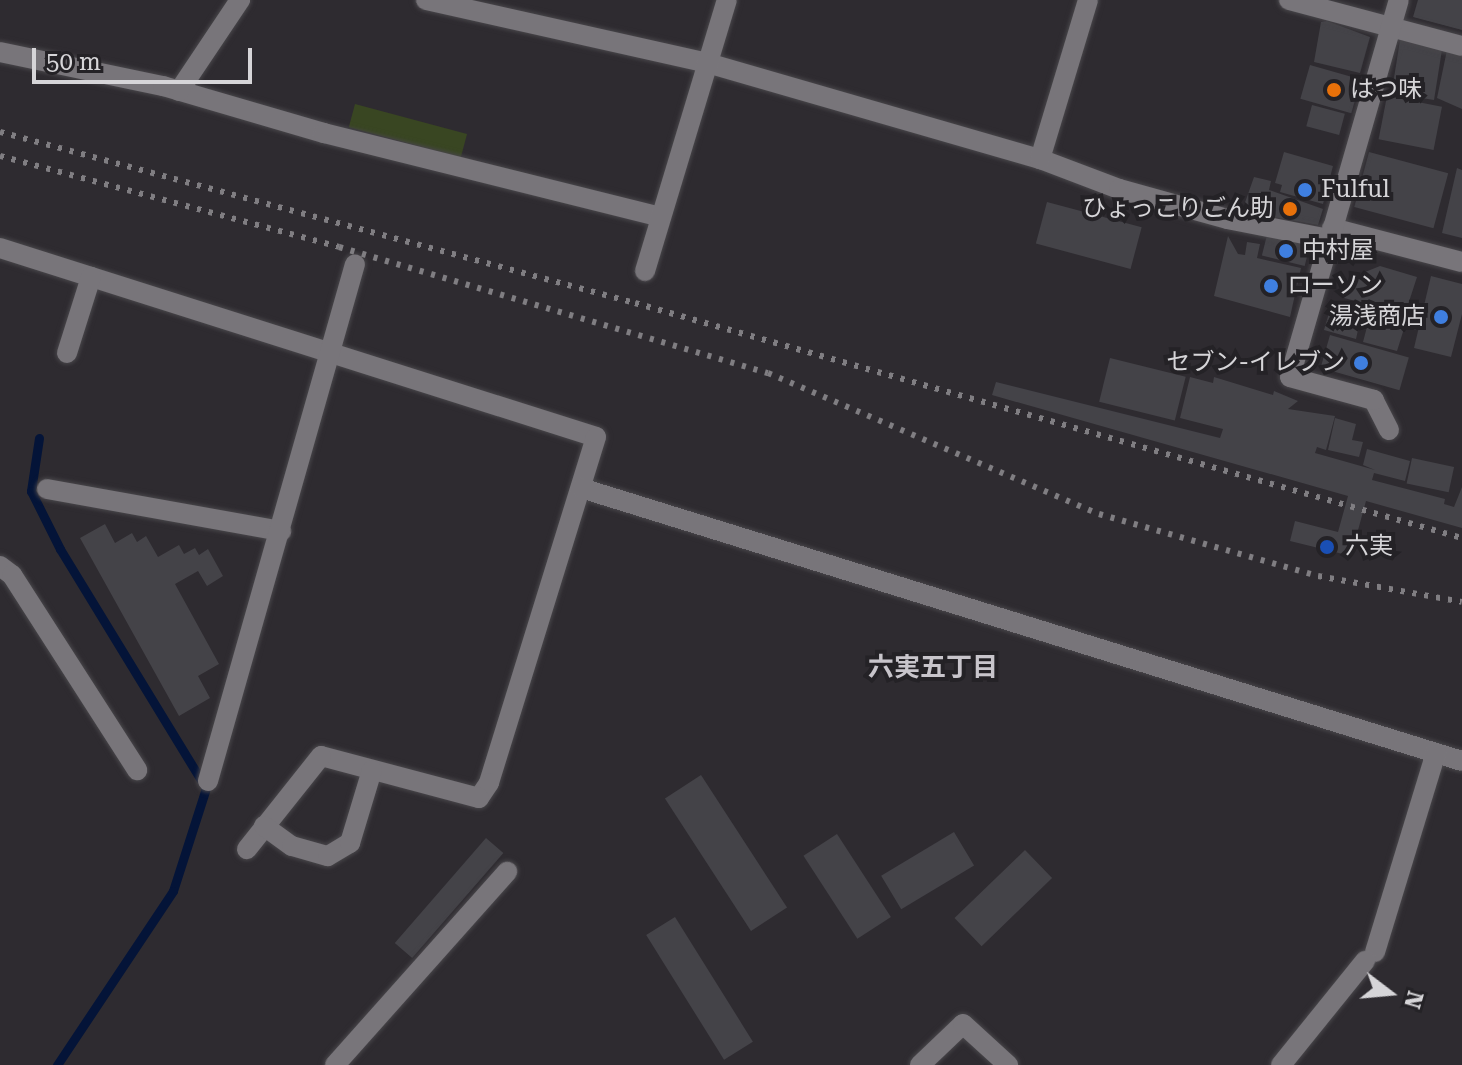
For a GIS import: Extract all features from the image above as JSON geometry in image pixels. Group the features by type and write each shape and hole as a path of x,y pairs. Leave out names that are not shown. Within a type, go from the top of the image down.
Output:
{"street":[{"path":"179,91 240,0"},
{"path":"426,0 707,63 1040,159 1119,189 1227,219 1331,234 1462,262"},
{"path":"645,271 727,0"},
{"path":"1040,159 1088,0"},
{"path":"1289,0 1462,46"},
{"path":"1389,430 1374,400 1290,377 1399,0"},
{"path":"0,52 179,91 660,217"},
{"path":"0,248 330,356 596,437 489,783 479,798 321,756 247,849"},
{"path":"208,781 355,264"},
{"path":"67,353 91,277"},
{"path":"581,488 1462,761"},
{"path":"47,489 281,531"},
{"path":"4,572 137,770"},
{"path":"1281,1065 1370,956 1436,753"},
{"path":"264,826 292,846 328,856 350,843 372,770"},
{"path":"335,1065 507,872"},
{"path":"920,1065 963,1024 1008,1065"}],"green space":[{"path":"355,104 467,134 461,157 349,127"}],"building":[{"path":"1418,0 1462,0 1462,30 1413,17"},
{"path":"1327,21 1370,37 1360,73 1314,62 1321,22"},
{"path":"1400,40 1442,47 1434,100 1392,93"},
{"path":"1447,50 1462,54 1462,109 1437,98"},
{"path":"1310,65 1361,80 1351,113 1300,99"},
{"path":"1387,96 1442,107 1434,150 1379,139"},
{"path":"1312,105 1345,114 1339,135 1306,126"},
{"path":"1284,152 1333,166 1323,204 1280,192 1282,185 1275,183"},
{"path":"1369,152 1448,173 1433,228 1354,207"},
{"path":"1457,168 1462,170 1462,238 1442,233"},
{"path":"1254,177 1271,181 1269,190 1323,209 1318,225 1242,211"},
{"path":"1047,202 1142,227 1131,269 1036,244"},
{"path":"1267,235 1310,246 1305,266 1262,255"},
{"path":"1228,236 1238,254 1245,255 1247,242 1260,244 1257,258 1301,268 1290,317 1214,296"},
{"path":"1380,266 1417,277 1405,314 1344,298 1350,278"},
{"path":"1431,276 1462,284 1462,314 1451,357 1414,348"},
{"path":"1332,303 1407,319 1397,351 1363,342 1368,323 1360,321 1356,339 1324,330"},
{"path":"1330,335 1409,358 1399,390 1321,368"},
{"path":"1110,358 1186,377 1175,421 1099,402"},
{"path":"1190,377 1213,383 1214,377 1273,395 1274,391 1298,401 1288,409 1335,416 1326,450 1317,447 1315,453 1375,470 1363,465 1367,449 1410,461 1405,481 1374,473 1372,480 1445,499 1444,504 1454,507 1462,487 1462,528 1366,501 1351,556 1290,541 1295,521 1338,532 1348,496 992,395 996,382 1220,438 1223,429 1180,418"},
{"path":"1335,418 1356,424 1352,440 1363,442 1359,457 1328,450"},
{"path":"1412,458 1454,467 1449,492 1407,483"},
{"path":"105,524 115,543 132,533 137,542 146,536 158,557 179,545 184,554 195,548 199,555 208,549 223,576 207,586 198,571 175,584 219,664 198,676 210,698 179,716 80,538"},
{"path":"701,775 787,908 751,931 665,798"},
{"path":"954,832 974,865 901,909 881,876"},
{"path":"837,834 891,917 857,939 803,856"},
{"path":"486,838 503,853 412,958 395,943"},
{"path":"1025,850 1052,878 982,946 955,918"},
{"path":"675,917 753,1042 724,1060 646,935"}],"waterway":[{"path":"39,438 31,491 60,549 206,788 173,891 57,1065"}],"railway":[{"path":"0,132 635,303 1462,538"},
{"path":"0,156 339,247 768,373 1099,514 1318,576 1462,602"}],"place":[{"name":"はつ味","path":"1334,90"},
{"name":"Fulful","path":"1305,190"},
{"name":"ひょっこりごん助","path":"1290,209"},
{"name":"中村屋","path":"1286,251"},
{"name":"ローソン","path":"1271,286"},
{"name":"湯浅商店","path":"1441,317"},
{"name":"セブン-イレブン","path":"1361,363"},
{"name":"六実","path":"1327,547"}],"district":[{"name":"六実五丁目","path":"933,668"}]}
